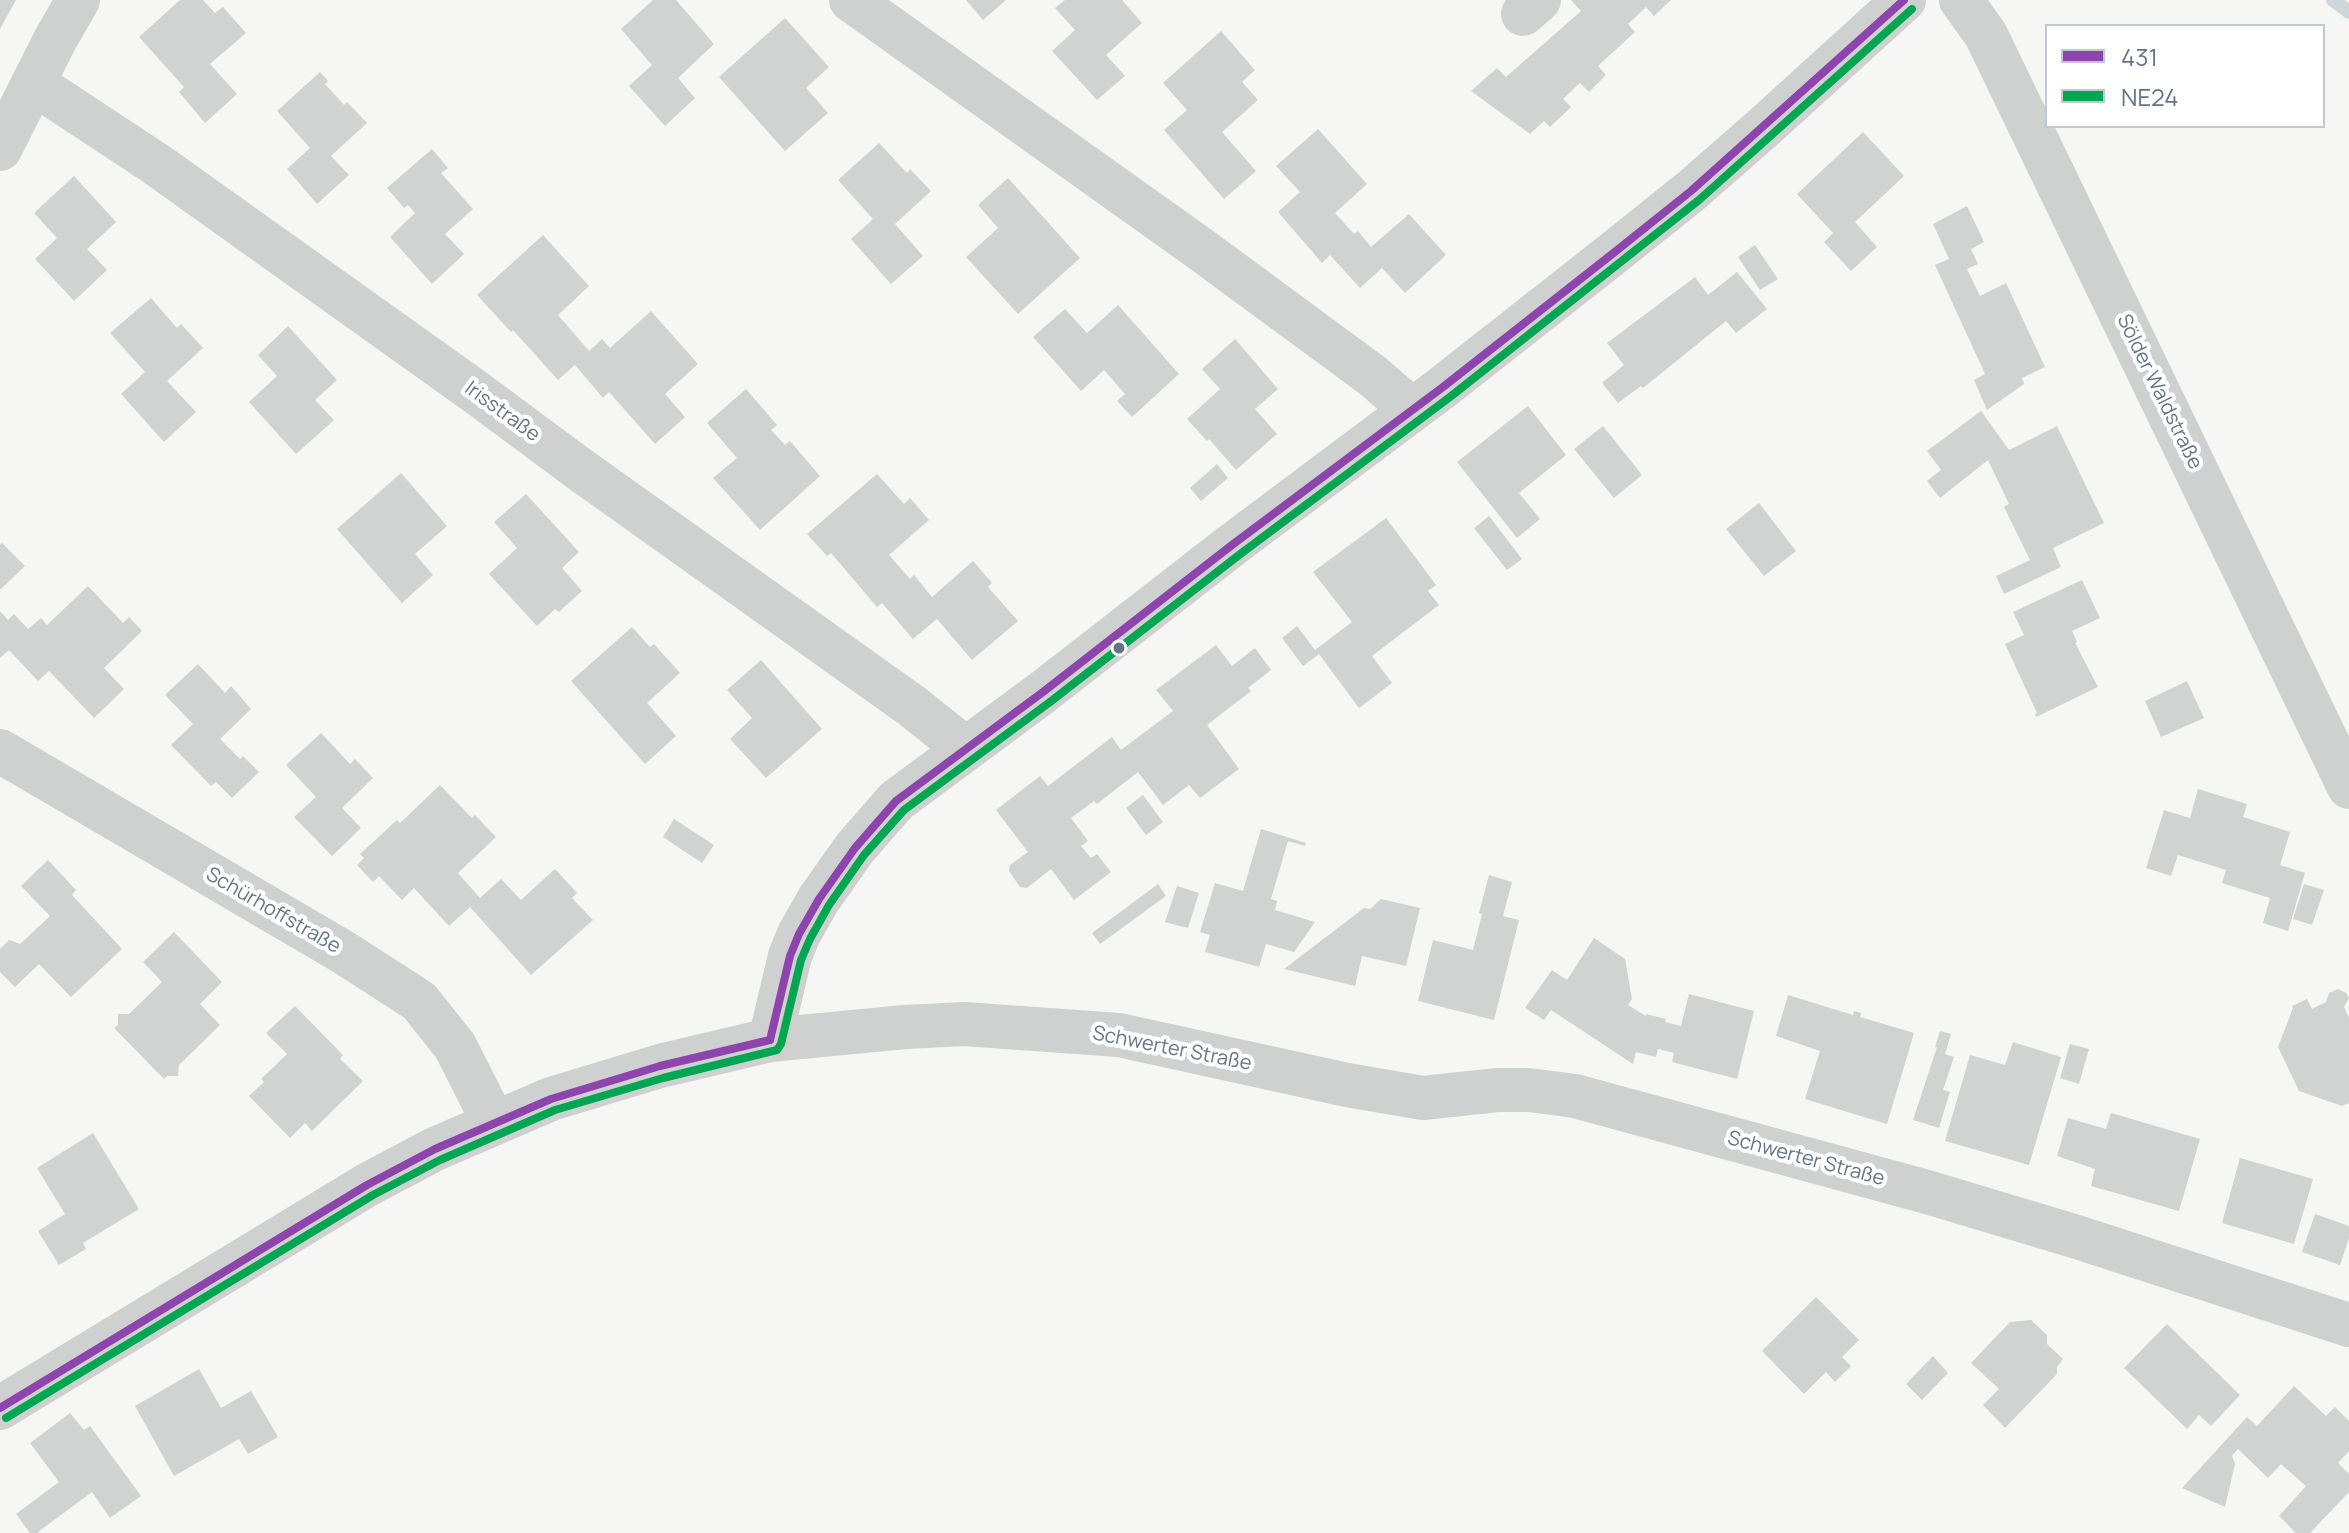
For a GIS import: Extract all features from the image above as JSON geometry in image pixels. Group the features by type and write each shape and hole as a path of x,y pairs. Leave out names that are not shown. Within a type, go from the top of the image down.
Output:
{"street":[{"path":"0,149 78,0"},
{"path":"851,0 1199,248 1373,376 1412,410"},
{"path":"770,1040 790,956 819,899 855,848 896,801 1412,410 1691,191 1904,0"},
{"name":"Sölder Waldstraße","path":"1961,0 1986,35 2349,787"},
{"name":"Irisstraße","path":"33,83 156,164 477,393 912,706 966,749"},
{"name":"Schürhoffstraße","path":"0,751 343,952 419,1001 455,1046 494,1123"},
{"name":"Schwerter Straße","path":"0,1408 367,1185 435,1149 551,1099 660,1066 770,1040 964,1024 1119,1035 1347,1085 1423,1098 1498,1090 1529,1090 1575,1096 1927,1192 2349,1325"}],"building":[{"path":"0,0 16,0 0,29"},
{"path":"180,0 203,0 215,13 223,7 246,33 210,64 237,94 205,123 179,92 184,87 139,37"},
{"path":"653,0 676,0 714,44 678,78 695,98 665,126 629,86 652,65 621,29"},
{"path":"966,0 1006,0 983,20"},
{"path":"1065,0 1122,0 1142,23 1106,55 1125,76 1097,100 1052,51 1075,30 1055,8"},
{"path":"1571,0 1671,0 1654,16 1646,7 1628,24 1635,32 1598,66 1606,75 1589,92 1580,83 1563,99 1571,107 1550,127 1544,121 1530,134 1471,91 1497,68 1506,77 1581,11"},
{"path":"785,18 829,67 806,88 828,113 785,151 719,77"},
{"path":"1221,31 1255,70 1242,82 1258,100 1222,132 1256,171 1224,199 1164,130 1187,110 1163,83"},
{"path":"320,72 328,81 325,84 344,105 347,102 367,123 331,156 349,175 317,204 287,169 310,148 277,111"},
{"path":"1318,129 1367,184 1335,213 1354,234 1358,231 1371,247 1409,214 1446,255 1405,293 1382,268 1360,288 1330,255 1322,263 1278,212 1300,192 1276,166"},
{"path":"1863,132 1904,176 1855,222 1877,247 1851,271 1824,242 1833,233 1797,194"},
{"path":"879,143 907,173 910,169 931,191 895,224 923,256 891,284 851,239 873,219 838,180"},
{"path":"432,149 448,168 441,173 473,209 445,234 464,254 432,284 390,237 415,213 408,205 404,208 387,188"},
{"path":"74,176 116,222 87,249 107,270 74,301 35,259 57,238 34,213"},
{"path":"1008,178 1080,258 1018,314 966,257 998,228 978,205"},
{"path":"1967,206 1984,242 1971,249 1978,264 1967,269 1980,296 2006,283 2045,367 2022,378 2024,384 1987,410 1974,380 1985,374 1935,265 1949,259 1933,224"},
{"path":"543,235 589,286 558,315 589,351 602,339 610,348 651,311 698,364 665,394 685,417 655,444 609,392 603,398 575,365 558,380 477,295"},
{"path":"1755,245 1778,279 1760,290 1738,257"},
{"path":"1737,272 1767,309 1736,333 1726,321 1643,388 1641,386 1618,403 1602,383 1624,365 1607,343 1695,277 1708,295"},
{"path":"151,298 177,328 181,324 203,348 167,381 196,412 164,442 121,394 145,372 110,333"},
{"path":"1118,305 1179,374 1132,417 1117,401 1125,394 1104,370 1081,391 1033,337 1065,309 1087,333"},
{"path":"288,326 337,380 315,400 334,420 296,454 249,402 277,376 258,355"},
{"path":"1235,339 1278,389 1255,409 1277,434 1236,470 1187,419 1220,389 1202,369"},
{"path":"746,389 777,425 771,430 785,445 790,441 820,476 760,530 713,478 737,458 707,423"},
{"path":"1528,406 1566,455 1519,493 1540,519 1517,538 1457,462"},
{"path":"1981,411 2009,450 2057,426 2104,523 2053,548 2061,567 2004,594 1996,576 2030,560 2004,507 2009,504 1988,460 1940,498 1927,481 1941,470 1927,451"},
{"path":"1603,426 1642,475 1614,498 1574,449"},
{"path":"1217,464 1228,478 1201,501 1190,488"},
{"path":"401,473 447,526 415,554 433,575 402,603 337,529"},
{"path":"877,474 904,504 910,498 929,520 889,555 910,579 914,575 932,597 973,561 992,583 988,587 1018,621 972,660 937,619 913,639 882,603 877,607 831,553 827,556 807,534"},
{"path":"526,494 579,552 562,568 582,591 559,612 555,609 537,626 489,574 517,548 494,522"},
{"path":"1759,503 1796,551 1764,576 1726,529"},
{"path":"1489,516 1522,559 1507,570 1474,528"},
{"path":"1386,518 1436,585 1428,591 1439,605 1372,656 1392,683 1359,708 1319,654 1303,666 1282,638 1297,626 1315,650 1352,622 1313,572"},
{"path":"2,543 25,566 0,590 0,545"},
{"path":"2082,580 2100,618 2072,631 2098,687 2036,717 2037,713 2005,644 2024,635 2013,612"},
{"path":"88,586 123,623 129,617 142,631 104,668 124,689 94,718 49,671 38,681 9,650 0,658 0,611 8,620 14,614 28,629 41,618 47,625"},
{"path":"632,627 650,647 654,644 680,673 647,703 676,736 645,764 571,681"},
{"path":"1216,645 1232,666 1255,648 1271,670 1248,688 1251,691 1207,725 1239,769 1200,798 1189,785 1163,805 1138,772 1097,804 1094,801 1071,818 1088,841 1081,846 1091,858 1097,854 1111,872 1074,900 1051,869 1027,888 1020,887 1009,871 1010,865 1028,852 996,810 1040,776 1048,786 1112,737 1121,750 1173,711 1156,690"},
{"path":"761,660 822,729 766,778 730,739 752,718 727,690"},
{"path":"198,664 225,693 231,686 251,709 220,739 259,772 232,798 216,782 211,786 171,745 193,724 165,695"},
{"path":"2187,681 2204,718 2161,737 2145,701"},
{"path":"321,733 350,764 355,759 373,778 342,808 361,828 332,856 294,817 316,797 286,765"},
{"path":"440,785 472,818 475,815 496,837 458,873 480,898 501,879 521,900 555,869 577,893 572,898 593,920 531,975 470,907 449,926 414,888 402,900 379,876 373,882 357,865 364,858 360,854 397,820 400,823"},
{"path":"2198,789 2247,804 2243,817 2290,832 2280,865 2305,873 2288,931 2263,923 2270,898 2222,883 2226,870 2178,855 2171,876 2146,868 2164,810 2190,818"},
{"path":"1143,795 1163,822 1146,835 1126,808"},
{"path":"674,819 714,845 702,863 663,837"},
{"path":"1261,829 1306,843 1305,846 1288,841 1271,899 1277,901 1275,910 1315,922 1294,952 1266,944 1259,967 1205,952 1210,935 1200,932 1215,883 1243,891"},
{"path":"48,860 76,890 72,895 122,949 71,997 39,964 15,987 0,972 0,949 9,940 20,944 50,916 21,886"},
{"path":"1489,875 1512,882 1503,916 1519,920 1494,1020 1418,1001 1433,940 1473,950"},
{"path":"1158,884 1166,896 1100,944 1092,933"},
{"path":"2304,884 2324,890 2312,925 2293,919"},
{"path":"1177,886 1199,893 1188,928 1165,922"},
{"path":"1381,899 1420,908 1406,966 1362,956 1355,986 1284,969 1364,908 1370,909"},
{"path":"174,932 222,982 200,1004 220,1025 179,1065 178,1076 164,1079 114,1028 118,1025 118,1014 129,1014 162,982 143,962"},
{"path":"1594,938 1625,959 1632,999 1628,1005 1646,1016 1666,1019 1665,1022 1681,1026 1689,994 1754,1011 1737,1079 1672,1062 1674,1053 1658,1049 1656,1057 1636,1052 1633,1064 1551,1010 1544,1020 1525,1008 1552,970 1567,980"},
{"path":"2338,989 2349,998 2344,1007 2349,1018 2349,1103 2342,1106 2299,1091 2278,1047 2292,1006 2307,999 2312,1009 2326,1002 2329,993"},
{"path":"1788,995 1853,1015 1854,1011 1861,1013 1860,1017 1914,1033 1887,1124 1805,1099 1820,1051 1776,1036"},
{"path":"295,1006 343,1055 340,1059 363,1081 312,1131 305,1123 290,1138 249,1096 264,1082 261,1079 287,1054 266,1033"},
{"path":"1940,1031 1951,1034 1945,1054 1954,1057 1943,1090 1950,1092 1939,1128 1913,1120"},
{"path":"2013,1042 2061,1057 2029,1165 1945,1141 1970,1055 2005,1065"},
{"path":"2070,1044 2089,1049 2079,1084 2060,1078"},
{"path":"2111,1113 2200,1139 2179,1211 2091,1186 2095,1169 2057,1156 2068,1118 2106,1129"},
{"path":"93,1133 139,1209 83,1243 86,1249 59,1265 38,1231 65,1214 37,1168"},
{"path":"2240,1158 2313,1179 2294,1244 2222,1223"},
{"path":"2315,1214 2349,1226 2349,1238 2340,1265 2302,1252"},
{"path":"1816,1297 1859,1340 1842,1357 1851,1366 1835,1382 1826,1372 1804,1394 1762,1351"},
{"path":"2031,1320 2047,1335 2047,1344 2063,1359 2057,1367 2057,1374 2005,1428 1983,1405 1999,1389 1971,1363 2010,1322"},
{"path":"2167,1324 2240,1395 2211,1426 2199,1415 2187,1429 2124,1368"},
{"path":"1933,1356 1948,1373 1922,1400 1906,1384"},
{"path":"199,1369 221,1408 251,1391 278,1437 248,1454 239,1439 174,1476 135,1406"},
{"path":"2294,1386 2326,1416 2335,1407 2349,1421 2349,1451 2338,1463 2349,1474 2349,1492 2310,1533 2296,1533 2279,1516 2306,1486 2281,1464 2268,1478 2238,1449 2232,1456 2235,1464 2225,1507 2182,1488 2247,1417 2257,1426"},
{"path":"70,1413 84,1430 90,1426 141,1496 110,1518 92,1492 39,1533 30,1533 16,1514 59,1482 30,1443"}],"waterway":[{"path":"2333,0 2349,12"}],"transit line":[{"name":"431","path":"770,1040 790,956 799,934 855,848 896,801 1443,387 1611,255 1691,191 1904,0"},
{"name":"NE24","path":"6,1418 373,1195 440,1160 555,1110 663,1078 777,1050 801,960 810,939 829,905 864,855 904,810 1450,397 1699,200 1912,9"},
{"name":"431","path":"0,1408 367,1185 435,1149 551,1099 660,1066 770,1040"}]}
